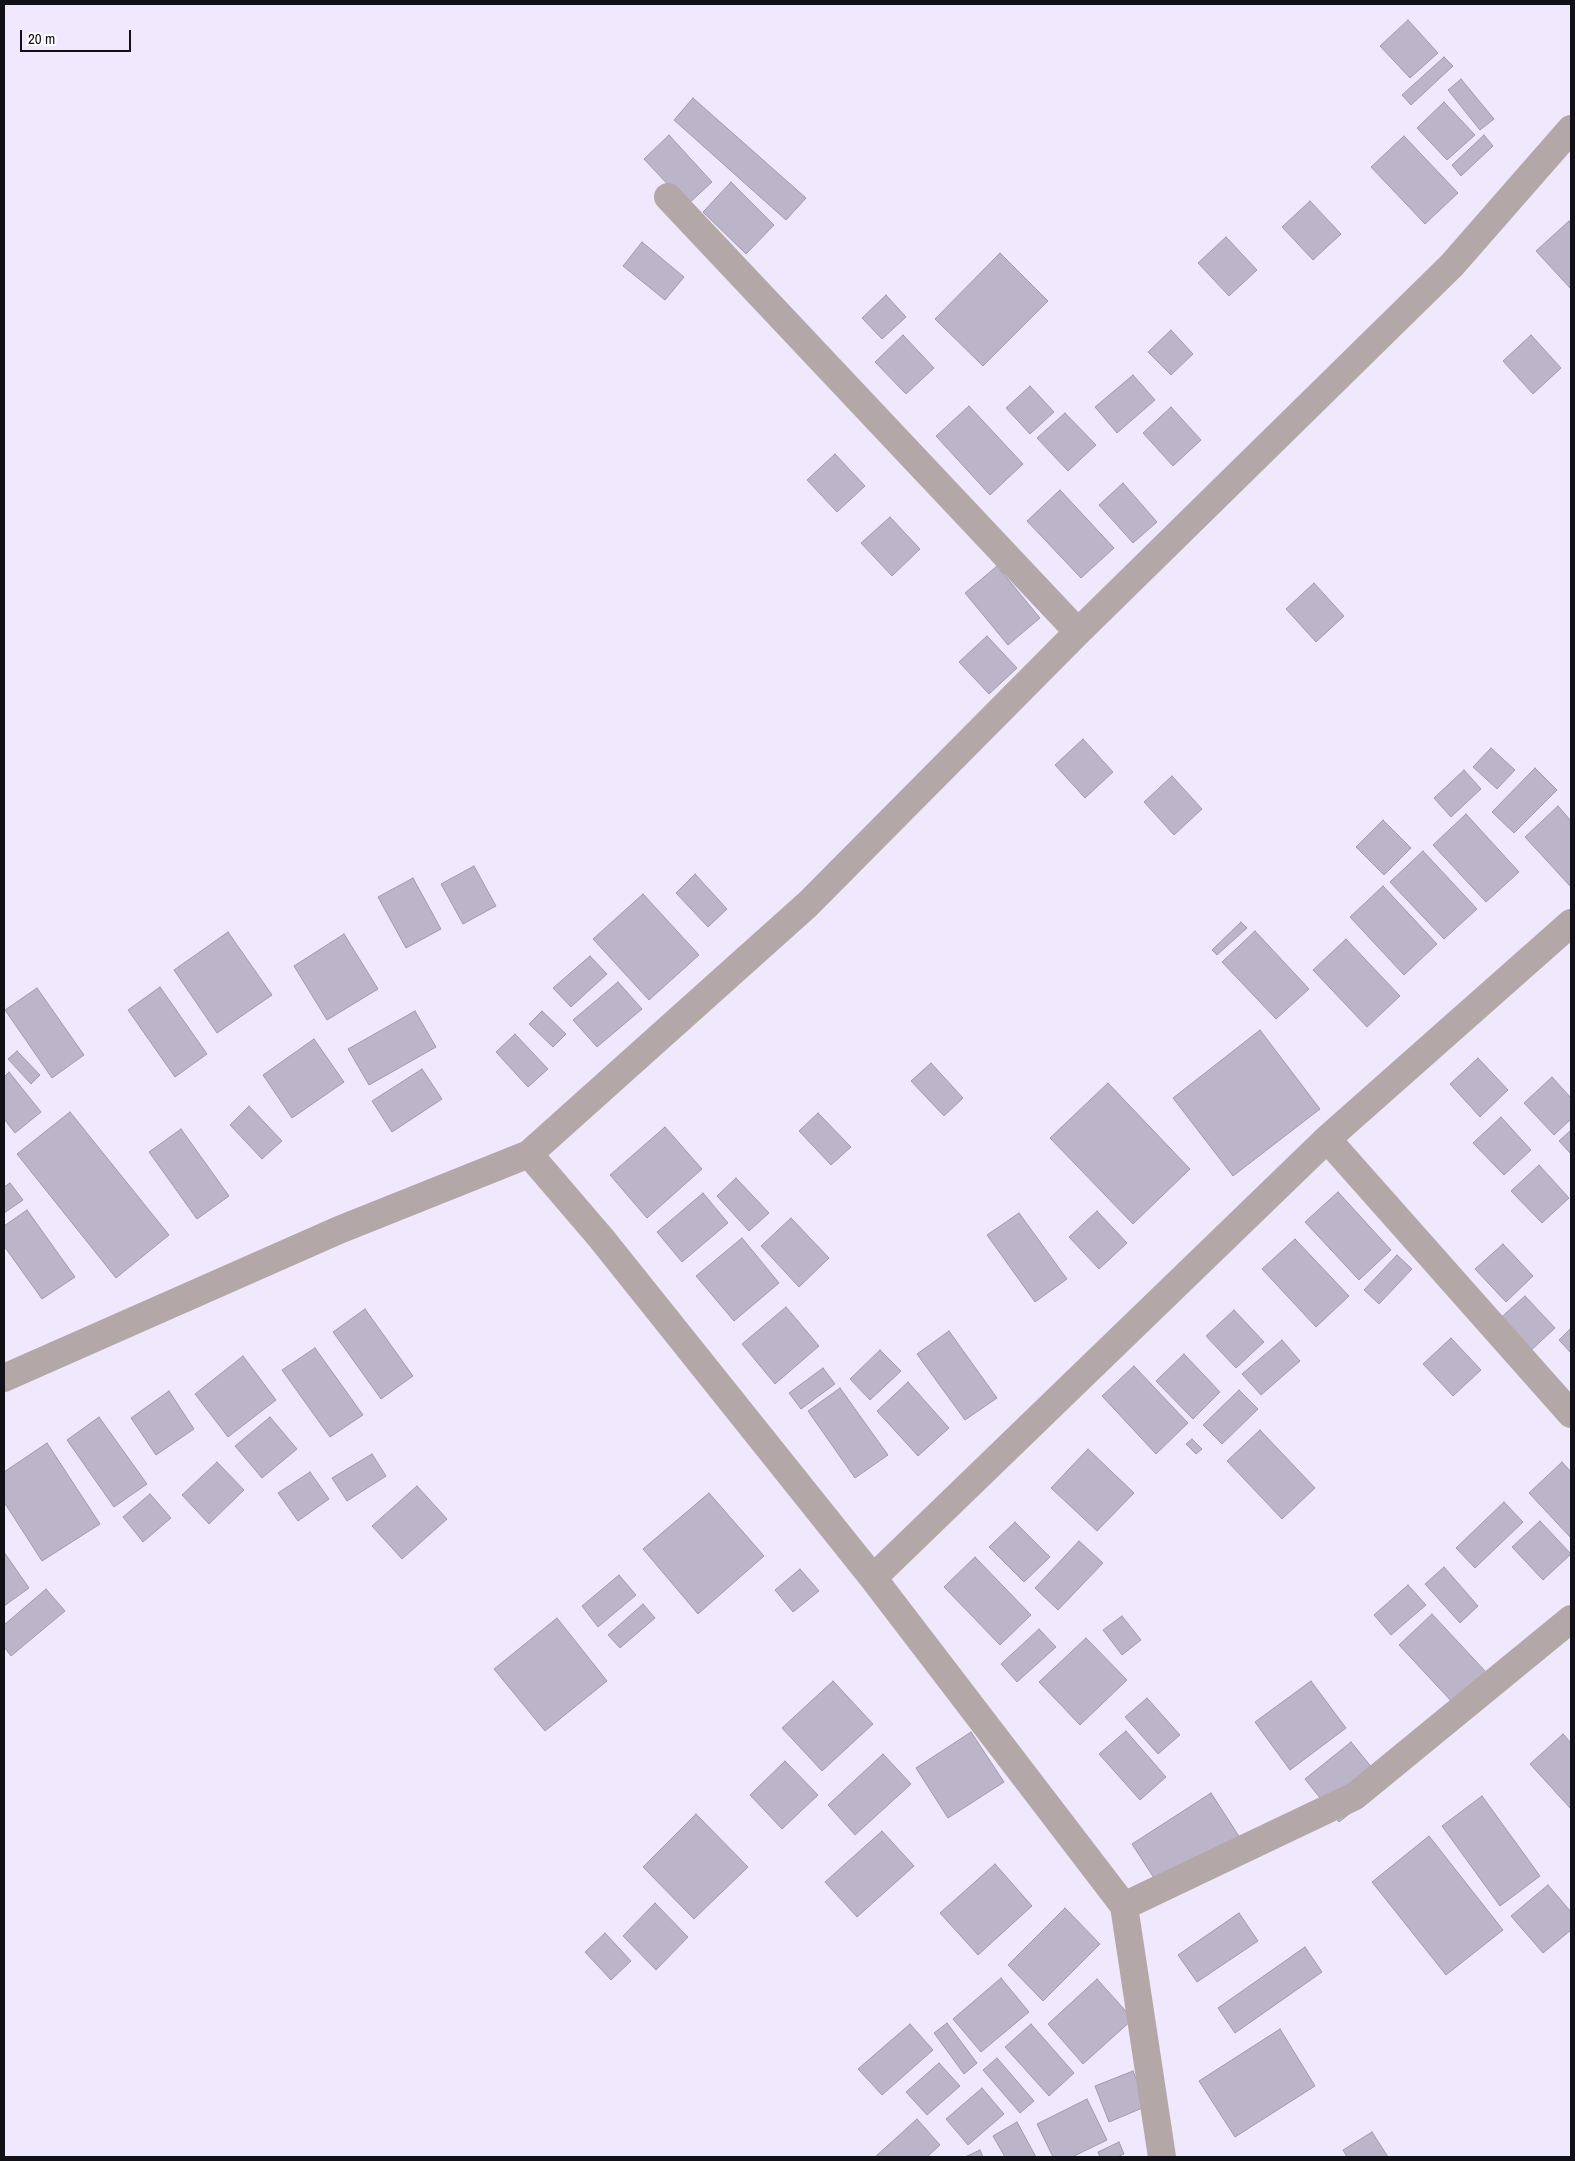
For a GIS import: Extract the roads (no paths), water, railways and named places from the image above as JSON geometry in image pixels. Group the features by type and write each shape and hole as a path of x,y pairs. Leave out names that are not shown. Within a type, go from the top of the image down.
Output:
{"street":[{"path":"4,1378 339,1230 529,1154 808,904 1078,632 1452,265 1571,129"},
{"path":"668,197 1078,632"},
{"path":"873,1578 1327,1139 1571,923"},
{"path":"1327,1139 1571,1414"},
{"path":"529,1154 601,1238 873,1578 1124,1906 1162,2157"},
{"path":"1124,1906 1356,1796 1571,1618"}]}
